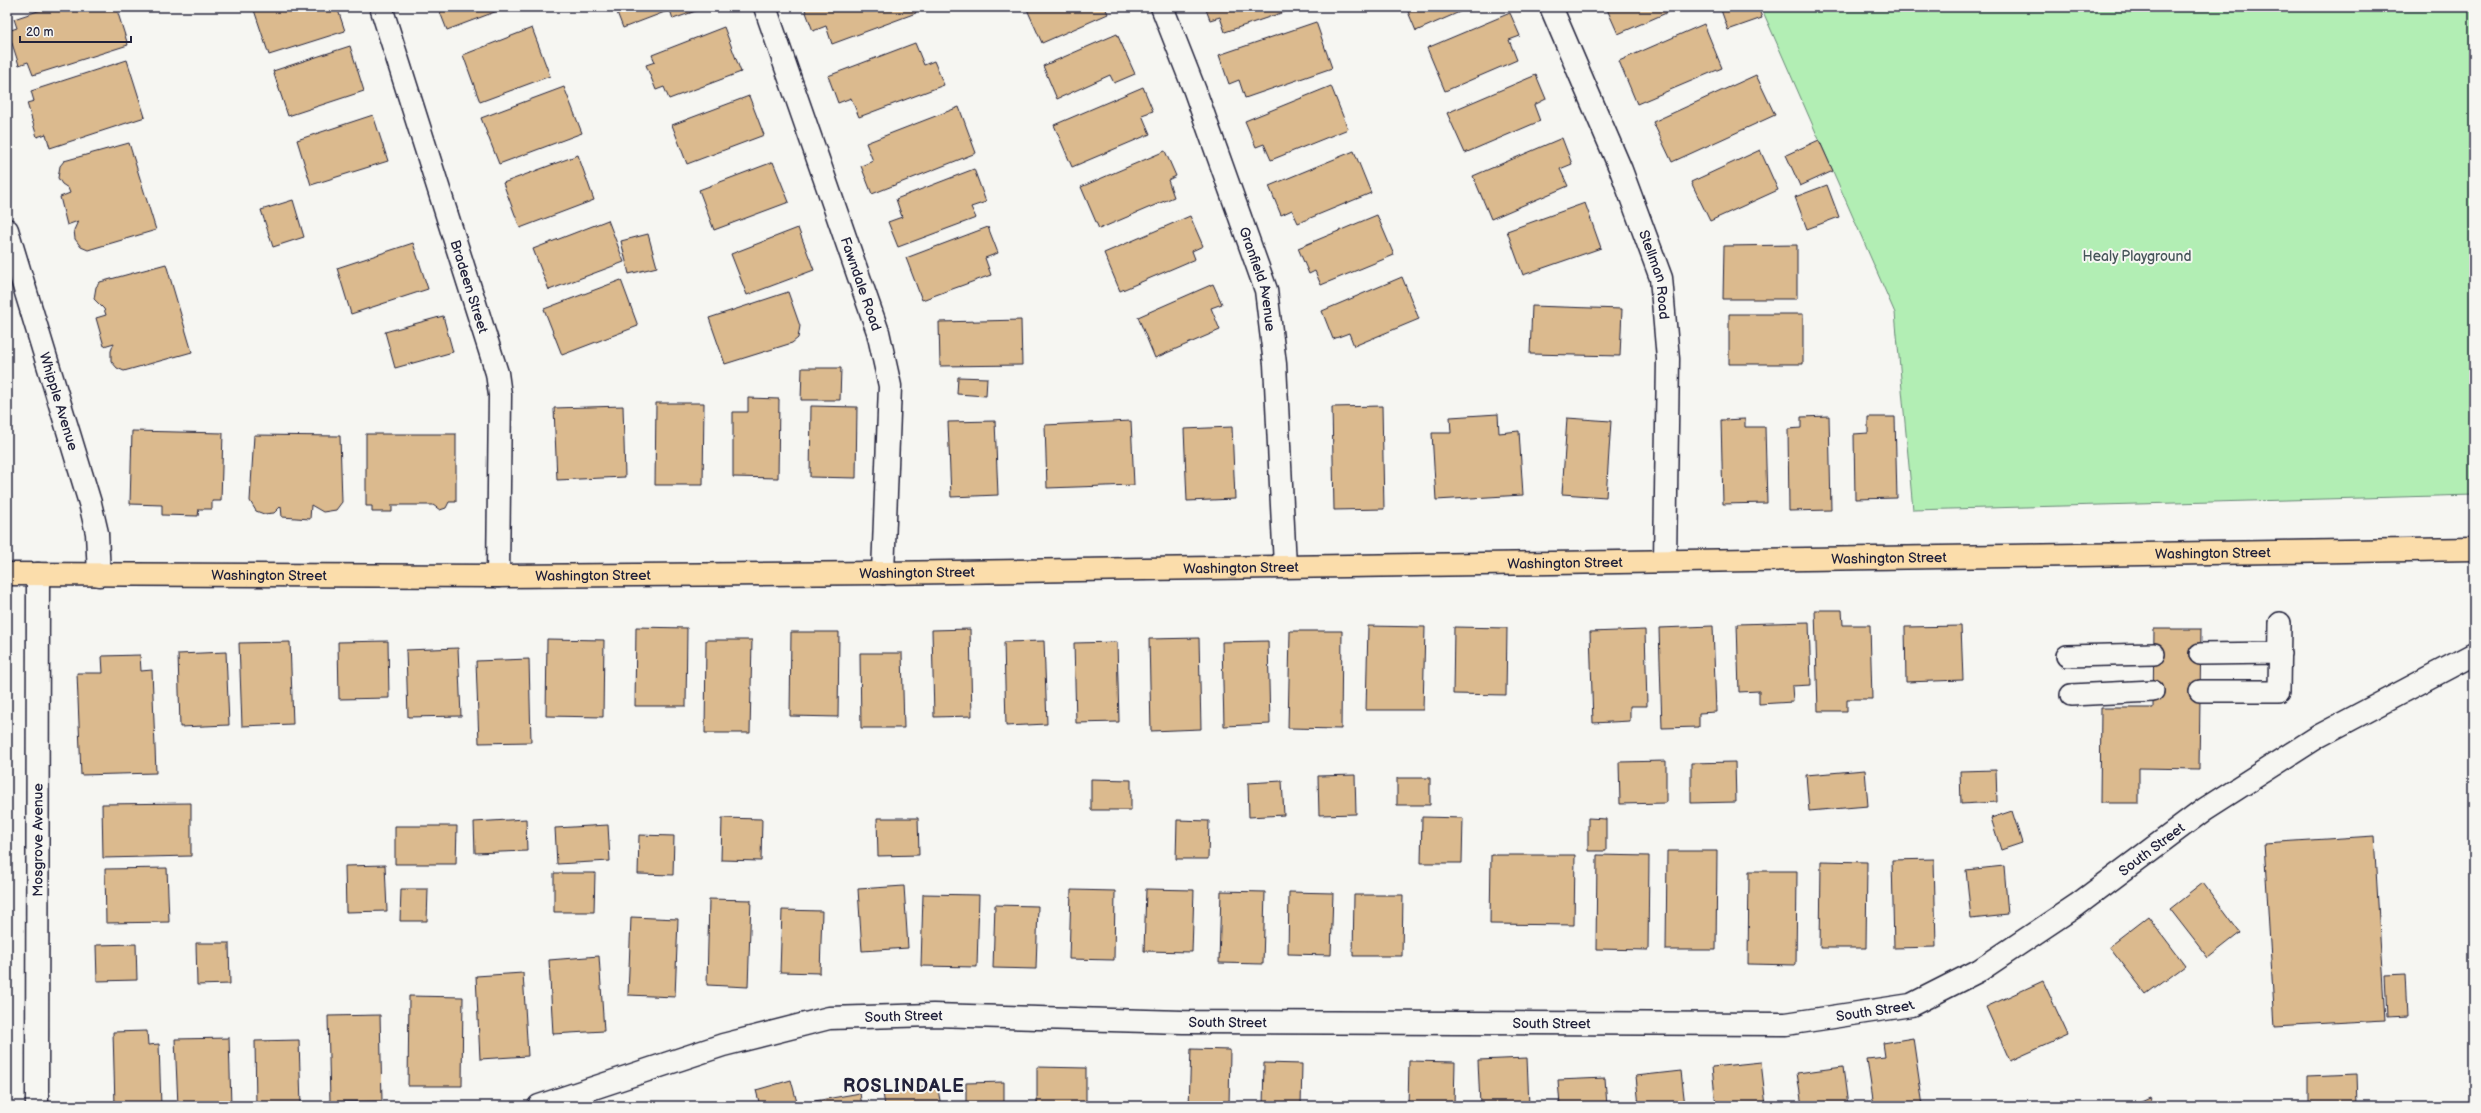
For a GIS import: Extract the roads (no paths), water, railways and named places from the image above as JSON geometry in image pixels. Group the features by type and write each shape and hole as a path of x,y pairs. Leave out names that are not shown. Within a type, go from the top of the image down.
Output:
{"main road":[{"name":"Washington Street","path":"7,574 498,576 883,573 1665,560 2474,549"}],"street":[{"name":"Bradeen Street","path":"381,7 497,373 500,395 498,576"},
{"name":"Fawndale Road","path":"765,7 878,332 890,386 883,573"},
{"name":"Granfield Avenue","path":"1162,7 1198,98 1266,290 1275,364 1285,566"},
{"name":"Stellman Road","path":"1552,7 1621,170 1661,278 1668,359 1665,560"},
{"name":"Whipple Avenue","path":"7,230 92,508 97,533 99,575"},
{"name":"Mosgrove Avenue","path":"37,1106 38,574"},
{"name":"South Street","path":"540,1106 703,1051 829,1018 933,1015 1183,1022 1786,1024 1911,1005 1980,970 2077,905 2205,809 2319,736 2474,654"}],"lane":[{"path":"2200,691 2279,691 2280,623"},
{"path":"2200,654 2280,653"},
{"path":"2067,656 2154,654"},
{"path":"2071,695 2153,691"}],"district":[{"name":"ROSLINDALE","path":"904,1086"}],"park label":[{"name":"Healy Playground","path":"2137,256"}]}
